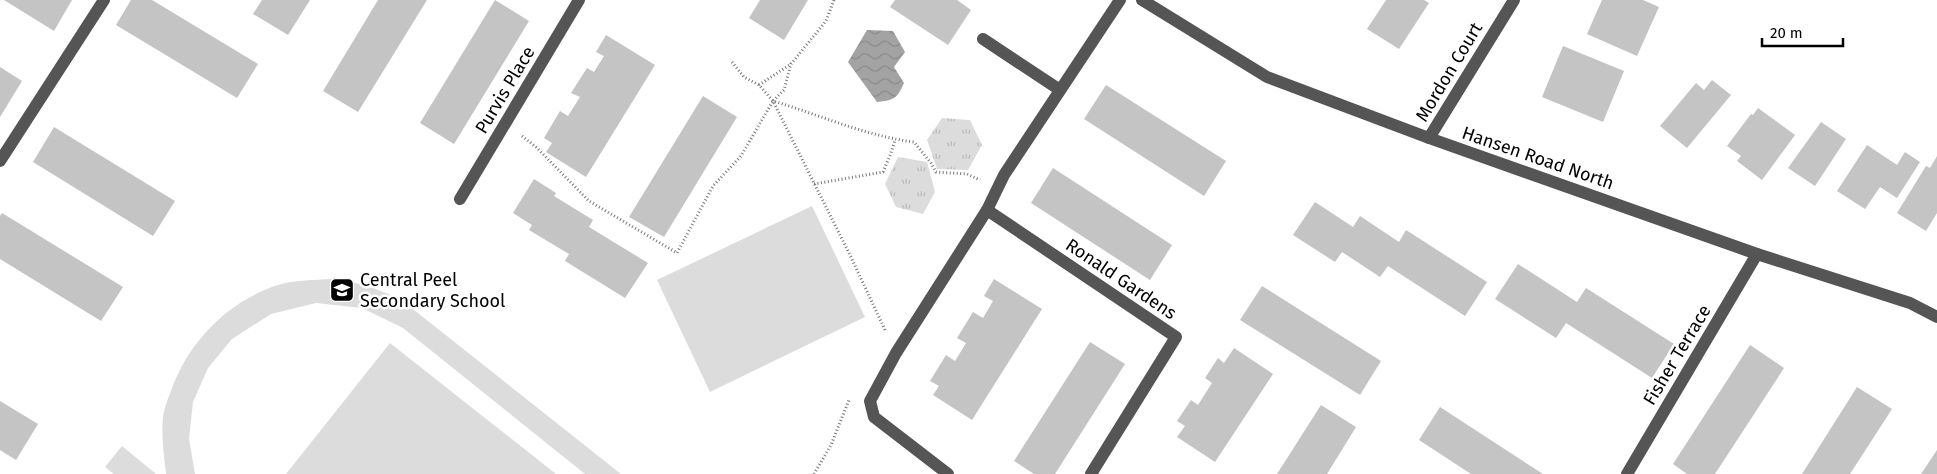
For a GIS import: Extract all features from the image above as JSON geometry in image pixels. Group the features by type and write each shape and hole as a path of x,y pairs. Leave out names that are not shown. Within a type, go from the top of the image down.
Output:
{"street":[{"path":"0,161 104,0"},
{"name":"Purvis Place","path":"460,199 579,0"},
{"path":"948,474 874,417 870,401 896,353 987,210 997,188 1120,0"},
{"name":"Hansen Road North","path":"1142,0 1267,77 1429,138 1757,254 1910,303 1937,317"},
{"name":"Mordon Court","path":"1429,138 1514,0"},
{"path":"983,39 1060,90"},
{"name":"Ronald Gardens","path":"987,210 1176,337 1091,474"},
{"name":"Fisher Terrace","path":"1627,474 1757,254"}],"path":[{"path":"759,85 791,64 826,21 834,0"},
{"path":"732,62 744,77 759,85 773,100 849,252 896,353"},
{"path":"506,123 536,147 589,202 677,253 713,186 741,156 773,100 784,90 791,64"},
{"path":"773,100 894,140 914,142 936,172 968,174 997,188"},
{"path":"814,184 883,172 892,153 894,140"},
{"path":"814,474 831,445 851,396 870,401"}],"green space":[{"path":"942,118 970,120 982,145 968,170 937,169 927,140"},
{"path":"898,157 927,162 935,192 923,214 896,207 885,184"},
{"path":"812,206 865,317 710,392 657,280"},
{"path":"332,279 369,287 404,302 621,474 585,474 403,328 362,308 316,303 271,314 232,339 208,368 193,402 189,439 195,474 166,474 162,431 164,410 178,373 199,340 227,313 243,301 260,292 291,282"},
{"path":"390,343 556,474 286,474"},
{"path":"122,446 156,474 114,474 105,467"}],"water":[{"path":"867,30 893,31 905,52 894,67 904,83 894,98 877,102 848,62"}],"building":[{"path":"4,0 72,0 54,31"},
{"path":"131,0 152,0 258,64 237,98 116,25"},
{"path":"262,0 310,0 288,35 253,14"},
{"path":"378,0 427,0 358,112 323,91"},
{"path":"495,0 529,21 454,144 420,123"},
{"path":"760,0 808,0 784,40 749,18"},
{"path":"895,0 957,0 971,10 948,45 890,7"},
{"path":"1386,0 1424,0 1429,3 1399,49 1367,29"},
{"path":"1602,0 1643,0 1659,7 1637,56 1587,34"},
{"path":"606,35 655,65 586,177 546,152 552,143 544,138 560,111 568,116 580,97 571,93 587,68 594,72 604,56 596,52"},
{"path":"1563,46 1624,71 1603,122 1542,97"},
{"path":"0,67 22,81 0,117"},
{"path":"1712,80 1731,95 1687,148 1660,126 1696,83 1704,90"},
{"path":"1106,85 1226,161 1204,196 1084,119"},
{"path":"703,96 737,117 664,237 629,217"},
{"path":"1758,108 1795,135 1762,180 1737,161 1741,156 1727,146 1751,114 1753,115"},
{"path":"1821,122 1846,139 1815,186 1788,168"},
{"path":"54,127 175,201 153,236 33,162"},
{"path":"1867,145 1897,165 1905,152 1920,162 1897,198 1880,187 1865,209 1837,191"},
{"path":"1937,156 1937,213 1926,231 1897,213 1926,166 1930,168"},
{"path":"1053,168 1172,245 1150,280 1031,203"},
{"path":"534,179 556,193 554,196 593,220 589,227 648,263 625,298 565,261 569,254 529,230 532,225 513,213"},
{"path":"1315,202 1353,227 1360,216 1399,242 1406,230 1487,282 1465,316 1388,266 1380,277 1342,252 1335,262 1293,235"},
{"path":"2,213 123,287 101,321 0,259 0,216"},
{"path":"1518,264 1577,302 1586,288 1674,344 1652,378 1566,323 1556,338 1495,299"},
{"path":"994,279 1042,309 972,420 933,395 939,386 930,381 946,355 955,361 966,343 957,338 973,312 983,318 993,301 984,296"},
{"path":"1262,286 1381,361 1360,395 1240,320"},
{"path":"1090,342 1125,364 1055,474 1034,474 1014,461"},
{"path":"1750,345 1784,368 1715,474 1687,474 1673,464"},
{"path":"1234,348 1273,374 1215,462 1177,437 1185,426 1177,421 1191,400 1198,405 1212,383 1205,378 1218,358 1224,363"},
{"path":"1857,387 1892,409 1850,474 1802,474"},
{"path":"0,401 38,424 16,460 0,450"},
{"path":"1321,405 1356,427 1327,474 1277,474"},
{"path":"1440,407 1543,474 1471,474 1419,440"},
{"path":"1937,450 1937,474 1921,474"}],"place":[{"name":"Central Peel Secondary School","path":"342,290"}]}
